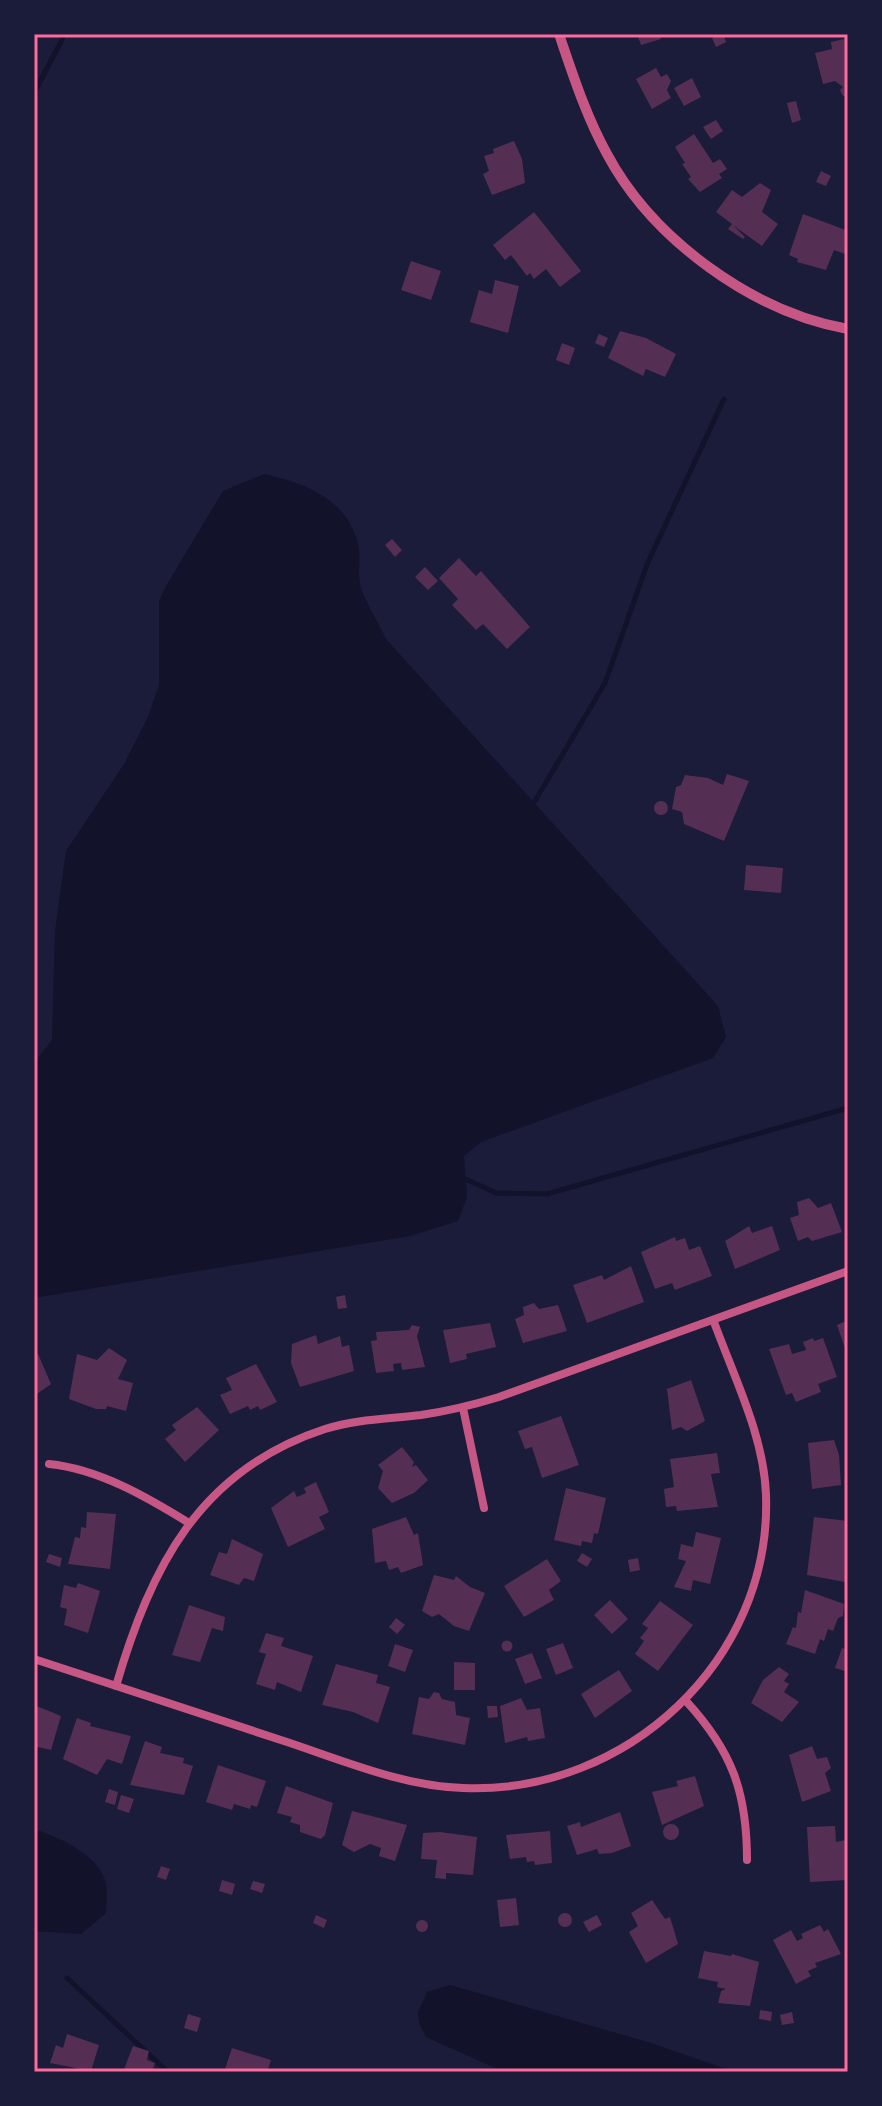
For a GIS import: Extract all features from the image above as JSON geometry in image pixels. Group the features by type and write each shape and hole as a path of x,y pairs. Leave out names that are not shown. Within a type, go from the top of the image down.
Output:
{"street":[{"path":"559,34 590,120 608,157 653,215 694,255 766,304 800,318 848,329"},
{"path":"116,1686 133,1629 158,1574 189,1523 203,1503 240,1473 281,1448 325,1429 372,1419 463,1408 714,1322 848,1271"},
{"path":"34,1659 382,1774 461,1789 501,1788 579,1769 649,1730 686,1701 716,1666 739,1627 756,1584 765,1540 766,1494 759,1448 714,1322"},
{"path":"463,1408 484,1508"},
{"path":"49,1464 68,1466 122,1487 189,1523"},
{"path":"686,1701 725,1750 740,1785 747,1822 747,1860"}],"shaded area":[{"path":"264,474 309,488 334,504 344,515 358,544 361,588 386,639 718,1006 726,1037 713,1058 481,1142 464,1156 467,1197 458,1221 410,1236 34,1298 34,1063 52,1040 55,931 66,851 124,764 148,717 159,685 159,601 166,586 223,491"},
{"path":"34,1829 54,1836 86,1855 101,1871 107,1892 106,1913 81,1934 34,1931"},
{"path":"450,1985 651,2043 735,2072 504,2072 426,2037 419,2023 418,2012 427,1992"}],"building":[{"path":"637,34 660,34 661,39 641,45"},
{"path":"723,34 726,42 716,47 712,38"},
{"path":"848,38 848,97 843,96 840,90 843,87 835,81 823,84 815,53 832,49 831,42"},
{"path":"656,68 661,77 667,74 671,81 667,90 671,98 652,109 636,79"},
{"path":"692,78 701,97 684,106 674,88"},
{"path":"796,101 801,120 792,123 787,103"},
{"path":"716,120 723,131 711,139 703,127"},
{"path":"694,134 713,163 720,159 727,169 719,174 722,178 700,192 688,179 691,177 675,147"},
{"path":"514,141 522,159 525,183 492,195 483,174 489,171 484,156"},
{"path":"821,171 831,176 826,186 816,182"},
{"path":"760,183 771,190 762,212 778,224 762,246 734,226 745,237 743,239 728,229 732,224 716,212 732,190 742,197"},
{"path":"534,212 581,271 560,287 546,269 534,279 530,273 527,276 511,255 505,260 493,245"},
{"path":"803,214 848,231 848,255 834,250 826,270 797,262 798,259 789,255"},
{"path":"411,261 441,271 431,300 401,290"},
{"path":"495,280 519,286 508,333 470,322 479,290 492,294"},
{"path":"620,331 646,338 676,354 665,377 646,369 643,376 608,358"},
{"path":"599,334 608,338 604,347 595,343"},
{"path":"562,343 575,348 569,365 556,360"},
{"path":"392,539 402,550 395,557 385,545"},
{"path":"459,558 476,576 481,571 530,627 507,649 483,624 476,630 452,605 458,599 439,578"},
{"path":"425,567 438,581 428,590 415,577"},
{"path":"727,774 749,781 724,841 684,824 682,812 672,809 676,787 681,785 685,775 708,778 723,785"},
{"path":"661,801 668,808 661,815 654,808"},
{"path":"746,865 783,868 781,893 744,890"},
{"path":"809,1198 818,1208 831,1203 842,1232 812,1241 808,1237 798,1241 790,1218 799,1215 797,1202"},
{"path":"749,1226 752,1233 772,1226 780,1250 735,1269 725,1241"},
{"path":"675,1237 676,1241 685,1238 689,1250 700,1246 712,1276 675,1290 672,1283 655,1289 641,1252"},
{"path":"631,1266 644,1302 587,1323 573,1285 602,1275 604,1280"},
{"path":"345,1295 347,1308 338,1309 336,1297"},
{"path":"534,1303 539,1309 558,1305 567,1331 523,1343 515,1319 524,1315 523,1307"},
{"path":"848,1320 848,1347 845,1348 837,1325"},
{"path":"490,1323 496,1347 466,1354 467,1359 450,1363 443,1330"},
{"path":"412,1325 420,1327 417,1336 425,1367 402,1370 401,1363 393,1364 394,1371 376,1373 371,1341 377,1340 376,1332 409,1330"},
{"path":"316,1335 318,1344 340,1336 342,1347 349,1345 354,1371 300,1387 291,1363 292,1344"},
{"path":"813,1338 814,1341 823,1338 837,1377 818,1384 821,1392 796,1402 792,1393 786,1395 769,1349 789,1344 792,1354 806,1350 803,1342"},
{"path":"109,1348 127,1360 118,1379 133,1383 126,1411 107,1406 106,1409 96,1409 69,1399 77,1354 97,1360"},
{"path":"38,1354 51,1384 34,1396 34,1356"},
{"path":"256,1364 277,1402 260,1410 258,1406 250,1410 248,1406 230,1414 220,1395 232,1390 226,1378"},
{"path":"691,1380 705,1421 687,1431 681,1427 672,1430 667,1389"},
{"path":"197,1407 219,1430 185,1462 165,1439 176,1430 172,1425"},
{"path":"561,1416 579,1465 542,1478 532,1447 525,1449 518,1431"},
{"path":"834,1440 839,1455 841,1485 812,1489 808,1443"},
{"path":"402,1447 414,1462 412,1467 416,1465 428,1480 414,1493 392,1503 378,1488 383,1471 378,1465"},
{"path":"717,1453 720,1473 711,1474 718,1507 677,1511 676,1506 666,1507 664,1489 674,1487 670,1459"},
{"path":"316,1482 329,1512 319,1517 325,1529 288,1547 271,1508 294,1491 297,1497 306,1493 304,1488"},
{"path":"566,1488 606,1498 598,1534 594,1533 592,1543 582,1541 581,1546 554,1540"},
{"path":"87,1512 116,1514 110,1569 68,1564 75,1537 80,1538 81,1527 86,1528"},
{"path":"406,1517 414,1535 418,1533 423,1565 401,1573 398,1567 389,1570 386,1561 375,1563 372,1529"},
{"path":"814,1517 848,1521 848,1579 845,1582 807,1575"},
{"path":"696,1532 721,1538 710,1584 693,1580 691,1591 674,1587 686,1561 678,1559 681,1544 693,1547"},
{"path":"232,1539 263,1554 254,1581 244,1578 239,1585 210,1575 219,1552 227,1554"},
{"path":"582,1553 592,1559 587,1567 577,1561"},
{"path":"49,1554 62,1558 60,1567 46,1562"},
{"path":"638,1558 640,1570 630,1572 628,1560"},
{"path":"547,1559 561,1581 549,1590 554,1600 524,1617 504,1586"},
{"path":"434,1575 454,1580 456,1576 470,1587 485,1593 469,1631 454,1626 439,1614 432,1617 422,1611"},
{"path":"78,1583 100,1591 88,1633 64,1625 67,1609 60,1607 64,1585 76,1588"},
{"path":"805,1590 844,1604 843,1616 838,1618 833,1631 828,1629 824,1641 820,1639 815,1654 786,1644 793,1627 796,1628"},
{"path":"610,1600 628,1619 612,1634 594,1615"},
{"path":"660,1601 693,1625 658,1671 635,1654 644,1641 640,1638 648,1628 642,1624"},
{"path":"189,1605 225,1617 223,1631 212,1628 200,1662 172,1655"},
{"path":"396,1618 405,1625 397,1634 389,1627"},
{"path":"266,1633 284,1638 281,1646 313,1656 301,1692 277,1682 275,1690 256,1684 266,1654 259,1652"},
{"path":"507,1640 513,1646 507,1652 501,1646"},
{"path":"563,1643 573,1668 556,1675 546,1649"},
{"path":"395,1644 413,1650 405,1672 388,1666"},
{"path":"842,1648 848,1650 848,1672 835,1668"},
{"path":"532,1653 542,1678 525,1684 515,1659"},
{"path":"454,1662 475,1663 475,1690 454,1690"},
{"path":"336,1664 378,1675 376,1683 390,1687 378,1723 353,1712 322,1705"},
{"path":"779,1667 789,1674 784,1681 789,1684 784,1692 799,1702 782,1722 751,1703 763,1680"},
{"path":"619,1670 632,1691 595,1718 581,1694"},
{"path":"434,1692 439,1693 442,1699 455,1702 456,1715 470,1718 465,1745 412,1734 419,1697 429,1699"},
{"path":"521,1698 527,1710 540,1708 545,1738 528,1741 527,1737 505,1743 500,1706"},
{"path":"34,1705 61,1716 51,1750 38,1747 35,1757"},
{"path":"487,1706 497,1706 498,1717 488,1718"},
{"path":"77,1718 91,1723 90,1726 131,1736 122,1764 107,1759 97,1775 63,1759"},
{"path":"145,1741 162,1747 160,1753 184,1758 183,1763 193,1766 184,1795 130,1785"},
{"path":"812,1746 817,1759 827,1757 831,1768 825,1773 831,1791 802,1802 789,1755"},
{"path":"218,1765 266,1781 257,1807 251,1805 250,1809 234,1804 232,1810 206,1802"},
{"path":"695,1776 704,1806 662,1825 652,1792 678,1786 676,1781"},
{"path":"286,1786 333,1803 325,1835 321,1839 300,1832 300,1825 290,1822 292,1817 277,1813"},
{"path":"109,1789 118,1792 115,1805 105,1802"},
{"path":"121,1795 134,1799 129,1813 117,1809"},
{"path":"352,1811 407,1825 395,1861 379,1856 381,1848 370,1844 354,1852 342,1845"},
{"path":"620,1812 631,1846 612,1853 599,1854 597,1849 577,1855 567,1826 580,1822 581,1827"},
{"path":"671,1824 677,1826 677,1838 671,1840 665,1838 663,1832 665,1826"},
{"path":"835,1826 836,1842 845,1840 848,1835 848,1880 810,1882 807,1827"},
{"path":"550,1831 552,1863 535,1865 534,1861 527,1862 526,1857 510,1859 506,1835"},
{"path":"423,1833 477,1837 473,1875 446,1873 446,1879 435,1878 437,1860 421,1859"},
{"path":"161,1866 170,1869 166,1880 157,1877"},
{"path":"222,1880 235,1884 232,1895 219,1891"},
{"path":"253,1881 265,1884 262,1893 250,1889"},
{"path":"516,1898 519,1925 500,1927 497,1900"},
{"path":"652,1900 665,1919 670,1917 678,1944 646,1963 629,1932 638,1926 631,1913"},
{"path":"565,1913 572,1920 565,1927 558,1920"},
{"path":"316,1915 327,1920 324,1928 313,1923"},
{"path":"597,1915 602,1925 589,1932 583,1922"},
{"path":"417,1921 427,1921 427,1931 417,1931"},
{"path":"820,1925 824,1932 828,1929 841,1954 815,1963 817,1967 808,1971 811,1976 796,1984 773,1940 791,1930 797,1941 803,1938 801,1934"},
{"path":"704,1951 732,1954 759,1962 750,2006 718,2003 721,1991 726,1989 717,1987 718,1982 698,1978"},
{"path":"760,2010 772,2012 771,2021 759,2019"},
{"path":"792,2012 794,2023 782,2025 780,2015"},
{"path":"188,2014 201,2018 197,2032 184,2028"},
{"path":"67,2034 99,2045 91,2071 50,2063 56,2045 63,2048"},
{"path":"133,2046 149,2051 147,2060 155,2063 152,2072 123,2072"},
{"path":"232,2048 271,2060 267,2072 224,2072"}],"waterway":[{"path":"34,93 65,34"},
{"path":"532,806 605,683 648,562 724,399"},
{"path":"461,1177 496,1193 547,1194 848,1108"},
{"path":"67,1978 168,2072"}]}
